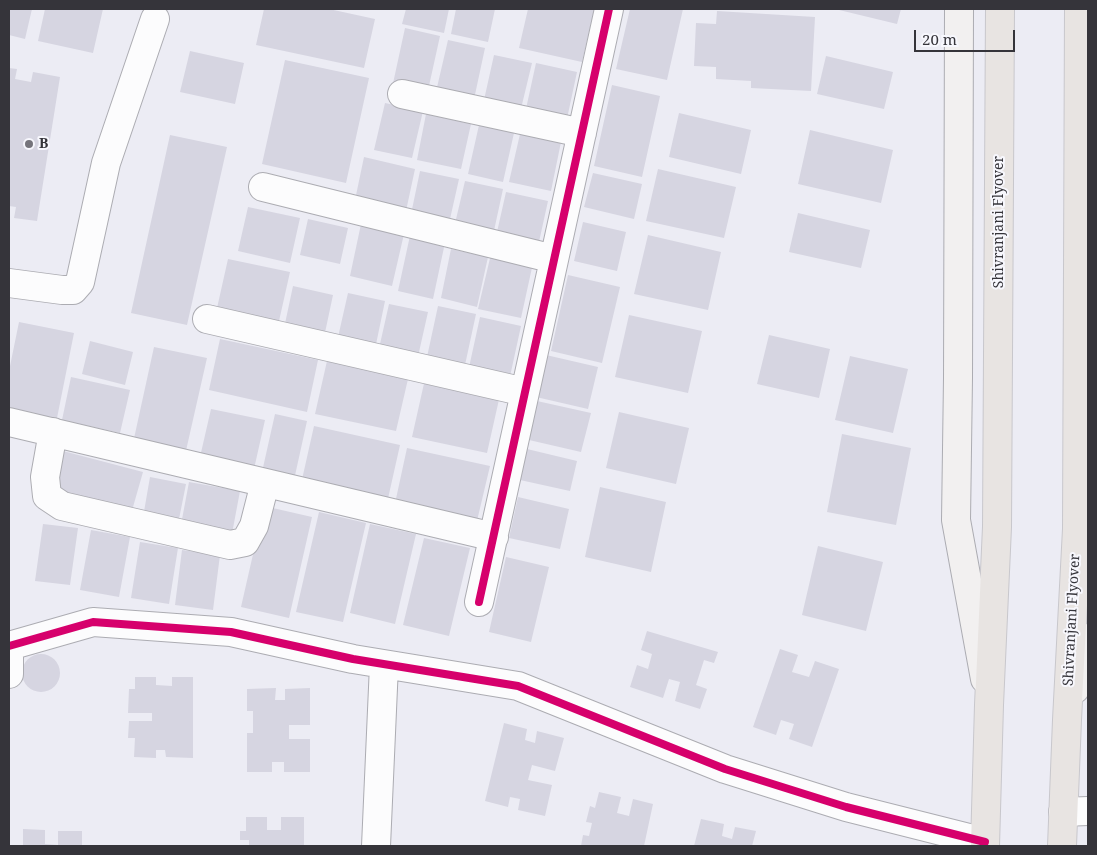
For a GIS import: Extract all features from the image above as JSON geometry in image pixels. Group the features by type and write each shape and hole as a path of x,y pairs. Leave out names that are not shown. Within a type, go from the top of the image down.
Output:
{"main road":[{"path":"959,9 956,520 989,706"},
{"name":"Shivranjani Flyover","path":"985,844 997,527 1000,9"},
{"name":"Shivranjani Flyover","path":"1062,846 1076,812 1067,720 1077,530 1079,9"},
{"path":"1067,720 1088,638"}],"street":[{"path":"479,602 609,9"},
{"path":"9,282 73,290 80,282 95,161 155,19"},
{"path":"402,94 582,132"},
{"path":"263,188 554,259"},
{"path":"207,319 525,392"},
{"path":"9,422 494,537"},
{"path":"53,432 45,477 47,496 62,506 230,545 245,542 254,526 265,482"},
{"path":"9,674 9,646 93,622 231,632 384,665 518,686 725,769 846,807 985,844"},
{"path":"376,846 384,665"}],"building":[{"path":"9,9 32,9 25,39 9,35"},
{"path":"45,9 103,9 93,53 38,41"},
{"path":"264,9 329,9 375,19 364,68 256,45"},
{"path":"406,9 449,9 444,33 402,24"},
{"path":"456,9 495,9 488,42 451,34"},
{"path":"528,9 594,10 582,62 519,48"},
{"path":"630,9 683,9 667,80 616,69"},
{"path":"835,9 901,9 897,24"},
{"path":"717,11 815,17 811,91 751,88 751,81 716,79 716,67 694,66 696,23 716,24"},
{"path":"405,28 440,36 427,95 392,88"},
{"path":"448,40 485,48 473,104 435,96"},
{"path":"190,51 244,63 235,104 180,92"},
{"path":"494,55 532,63 519,117 482,109"},
{"path":"826,56 893,72 884,109 817,94"},
{"path":"285,60 369,78 346,183 262,164"},
{"path":"536,63 577,72 565,128 524,118"},
{"name":"B","path":"9,68 17,69 15,79 31,82 33,72 60,77 37,221 14,218 16,207 9,206"},
{"path":"612,85 660,96 642,177 594,166"},
{"path":"385,103 423,111 412,158 374,150"},
{"path":"679,113 751,130 741,174 669,157"},
{"path":"426,114 471,124 461,169 417,160"},
{"path":"479,125 514,133 503,182 468,174"},
{"path":"810,130 893,150 881,203 798,184"},
{"path":"520,134 561,142 551,191 509,182"},
{"path":"170,135 227,147 187,325 131,313"},
{"path":"364,157 415,169 406,211 355,200"},
{"path":"658,169 736,187 724,238 646,221"},
{"path":"420,171 459,179 448,228 410,219"},
{"path":"593,173 642,184 634,219 584,207"},
{"path":"465,181 503,189 492,240 453,232"},
{"path":"506,192 548,201 537,251 495,241"},
{"path":"248,207 300,218 290,263 238,251"},
{"path":"798,213 870,230 861,268 789,252"},
{"path":"308,219 348,228 340,264 300,255"},
{"path":"583,222 626,232 617,271 574,261"},
{"path":"361,224 404,234 392,286 350,276"},
{"path":"411,231 446,238 433,299 398,291"},
{"path":"648,235 721,252 708,310 634,294"},
{"path":"451,249 488,257 477,307 441,298"},
{"path":"491,254 533,263 521,318 478,309"},
{"path":"228,259 290,272 277,330 215,317"},
{"path":"568,275 620,287 602,363 551,351"},
{"path":"293,286 333,295 323,342 283,333"},
{"path":"348,293 385,301 374,354 336,346"},
{"path":"389,304 428,312 417,361 378,353"},
{"path":"438,306 476,314 465,365 427,357"},
{"path":"629,315 702,331 688,393 615,377"},
{"path":"480,317 521,326 509,381 468,372"},
{"path":"19,322 74,333 57,418 9,409 9,371"},
{"path":"769,335 830,349 819,398 757,384"},
{"path":"220,339 318,360 307,412 209,390"},
{"path":"90,341 133,352 125,385 82,374"},
{"path":"154,347 207,358 185,455 133,443"},
{"path":"546,355 598,367 588,409 536,397"},
{"path":"850,356 908,369 893,433 835,420"},
{"path":"327,361 408,379 396,431 315,414"},
{"path":"71,377 130,390 120,433 62,420"},
{"path":"425,379 500,395 487,453 412,437"},
{"path":"537,401 591,413 581,452 529,440"},
{"path":"211,409 265,420 254,469 200,457"},
{"path":"619,412 689,428 676,484 606,468"},
{"path":"275,414 307,421 294,480 262,472"},
{"path":"314,426 400,445 387,503 301,484"},
{"path":"842,434 911,448 896,525 827,512"},
{"path":"407,448 490,466 476,525 394,508"},
{"path":"527,449 577,461 570,491 520,480"},
{"path":"63,451 143,472 131,514 51,494"},
{"path":"150,477 186,484 177,529 142,523"},
{"path":"189,482 240,491 231,539 180,530"},
{"path":"600,487 666,502 651,572 585,557"},
{"path":"518,497 569,509 560,549 509,538"},
{"path":"264,506 312,517 289,618 241,607"},
{"path":"319,512 366,523 343,622 296,612"},
{"path":"43,524 78,528 70,585 35,581"},
{"path":"370,524 416,534 395,624 350,613"},
{"path":"91,530 130,537 119,597 80,590"},
{"path":"424,538 470,548 449,636 403,625"},
{"path":"140,542 178,548 169,604 131,598"},
{"path":"818,546 883,562 866,631 802,615"},
{"path":"182,550 220,555 213,610 175,605"},
{"path":"506,557 549,567 531,642 489,632"},
{"path":"647,631 718,652 714,663 704,660 696,685 707,689 700,709 675,701 680,682 669,679 663,698 630,687 637,665 648,669 652,654 641,650"},
{"path":"780,649 798,655 792,672 809,677 815,661 839,669 812,747 789,739 794,724 781,720 776,735 753,727"},
{"path":"41,654 54,660 60,673 54,686 41,692 28,686 22,673 28,660"},
{"path":"135,677 156,677 156,685 172,686 172,677 193,677 193,758 166,757 165,750 156,750 156,758 134,757 135,738 128,738 129,721 152,721 152,713 128,713 129,689 135,689"},
{"path":"276,688 275,700 285,700 285,689 310,688 310,725 289,725 289,739 310,739 310,772 284,772 284,762 272,762 272,772 247,772 247,733 253,733 253,711 247,711 247,689"},
{"path":"504,723 527,729 525,740 535,743 537,731 564,738 555,771 532,765 528,780 552,785 545,816 518,810 520,799 510,797 508,807 485,801"},
{"path":"599,792 621,797 617,813 629,816 633,799 653,804 644,846 581,846 583,835 589,836 592,823 586,822 590,806 595,808"},
{"path":"246,817 267,817 267,830 281,830 281,817 304,817 304,846 249,846 249,840 240,840 240,831 246,831"},
{"path":"701,819 724,824 722,836 732,839 735,827 756,831 752,846 694,846"},
{"path":"23,829 45,830 45,844 58,845 58,831 82,831 82,846 23,846"}],"cycle path":[{"path":"479,602 609,9"},
{"path":"9,646 93,622 231,632 353,659 518,686 725,769 846,807 985,842"}],"place":[{"name":"B","path":"29,144"}]}
